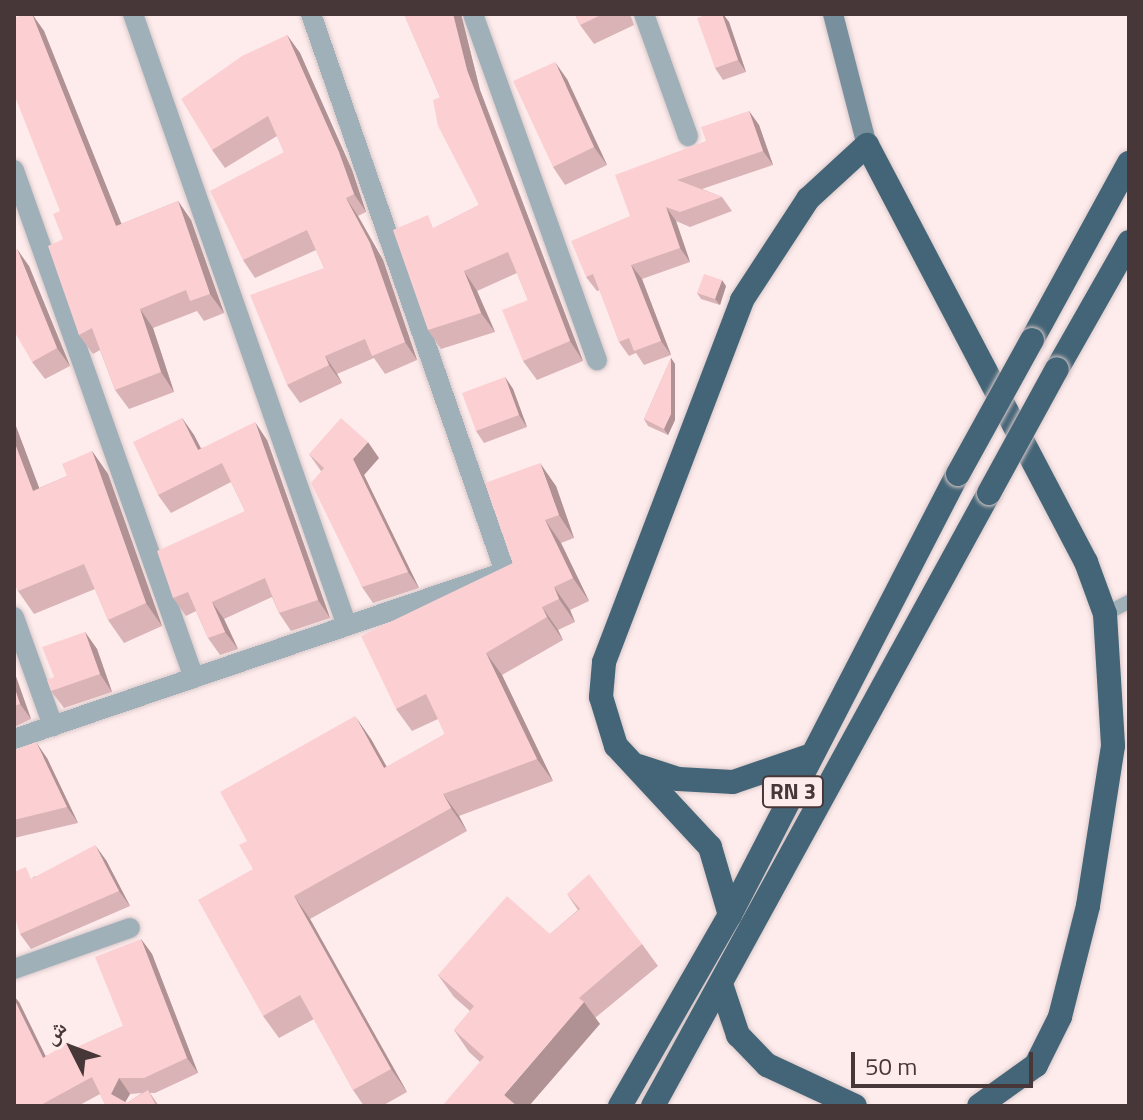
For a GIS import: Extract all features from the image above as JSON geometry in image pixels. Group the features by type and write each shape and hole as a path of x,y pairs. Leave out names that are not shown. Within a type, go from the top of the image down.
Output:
{"highway":[{"path":"730,915 710,847 626,760 604,714 604,662 742,300 800,210 867,145 1086,562 1105,614 1113,746 1085,920 1060,1017 1036,1065 979,1106"},
{"name":"RN 3","path":"620,1106 730,915 958,474 1129,163"},
{"name":"RN 3","path":"653,1106 722,987 989,493 1129,242"},
{"path":"626,760 706,783 761,777 812,755"},
{"path":"722,987 738,1035 767,1065 855,1106"}],"main road":[{"path":"833,14 867,145"}],"street":[{"path":"133,14 347,626"},
{"path":"14,739 505,572 311,14"},
{"path":"473,14 597,360"},
{"path":"644,14 688,136"},
{"path":"14,170 194,678"},
{"path":"14,617 53,726"},
{"path":"14,969 130,928"}],"lane":[{"path":"1105,614 1129,602"}],"building":[{"path":"32,14 116,226 178,201 210,294 190,301 186,290 140,309 161,372 115,390 92,328 79,335 48,246 63,239 53,214 60,211 14,94 14,18"},
{"path":"404,14 453,14 467,70 570,341 523,361 502,310 528,300 508,252 464,271 481,313 428,330 393,230 428,215 433,228 479,205 438,126 433,100 440,97"},
{"path":"575,14 603,14 580,25"},
{"path":"722,14 738,60 715,68 697,18"},
{"path":"287,35 339,152 354,194 346,198 370,243 405,342 372,356 365,339 325,356 329,365 287,385 250,295 324,268 307,230 243,260 210,191 284,152 268,116 212,150 181,99 242,56"},
{"path":"555,62 594,147 553,167 513,81"},
{"path":"749,111 763,151 677,180 722,197 680,212 666,207 680,248 631,265 661,341 634,351 629,338 619,342 593,274 586,277 571,241 630,216 615,175 706,141 701,127"},
{"path":"17,249 57,348 32,362 14,331 14,250"},
{"path":"704,274 722,280 715,299 697,293"},
{"path":"671,358 671,414 664,429 644,419"},
{"path":"505,377 519,415 476,431 462,393"},
{"path":"182,418 198,450 255,422 318,600 279,613 265,578 212,602 225,632 208,638 188,592 173,598 157,551 245,511 222,463 158,495 133,442"},
{"path":"341,418 368,442 353,459 408,572 362,587 311,483 324,468 309,454"},
{"path":"14,441 33,491 67,476 62,464 92,451 146,603 108,620 84,564 18,591 14,581"},
{"path":"540,463 559,515 545,520 573,578 554,587 559,599 542,607 547,617 486,653 537,759 443,794 451,808 294,896 391,1069 353,1090 300,995 263,1016 198,900 253,869 239,845 247,841 220,792 355,716 384,768 445,734 426,694 396,709 361,636 513,563 485,483"},
{"path":"85,632 100,674 51,691 47,680 54,677 42,647"},
{"path":"14,686 20,704 14,706"},
{"path":"36,742 67,807 14,820 14,751"},
{"path":"95,845 119,891 20,934 14,914 14,872 26,867 31,879"},
{"path":"589,874 642,944 579,998 584,1002 504,1095 517,1106 442,1106 484,1057 454,1030 474,1006 438,975 507,896 550,934 580,909 567,894"},
{"path":"141,939 187,1058 144,1078 119,1078 111,1094 127,1103 148,1090 156,1106 106,1106 92,1077 39,1106 14,1106 14,999 43,1058 69,1042 73,1049 123,1026 95,957"}]}
